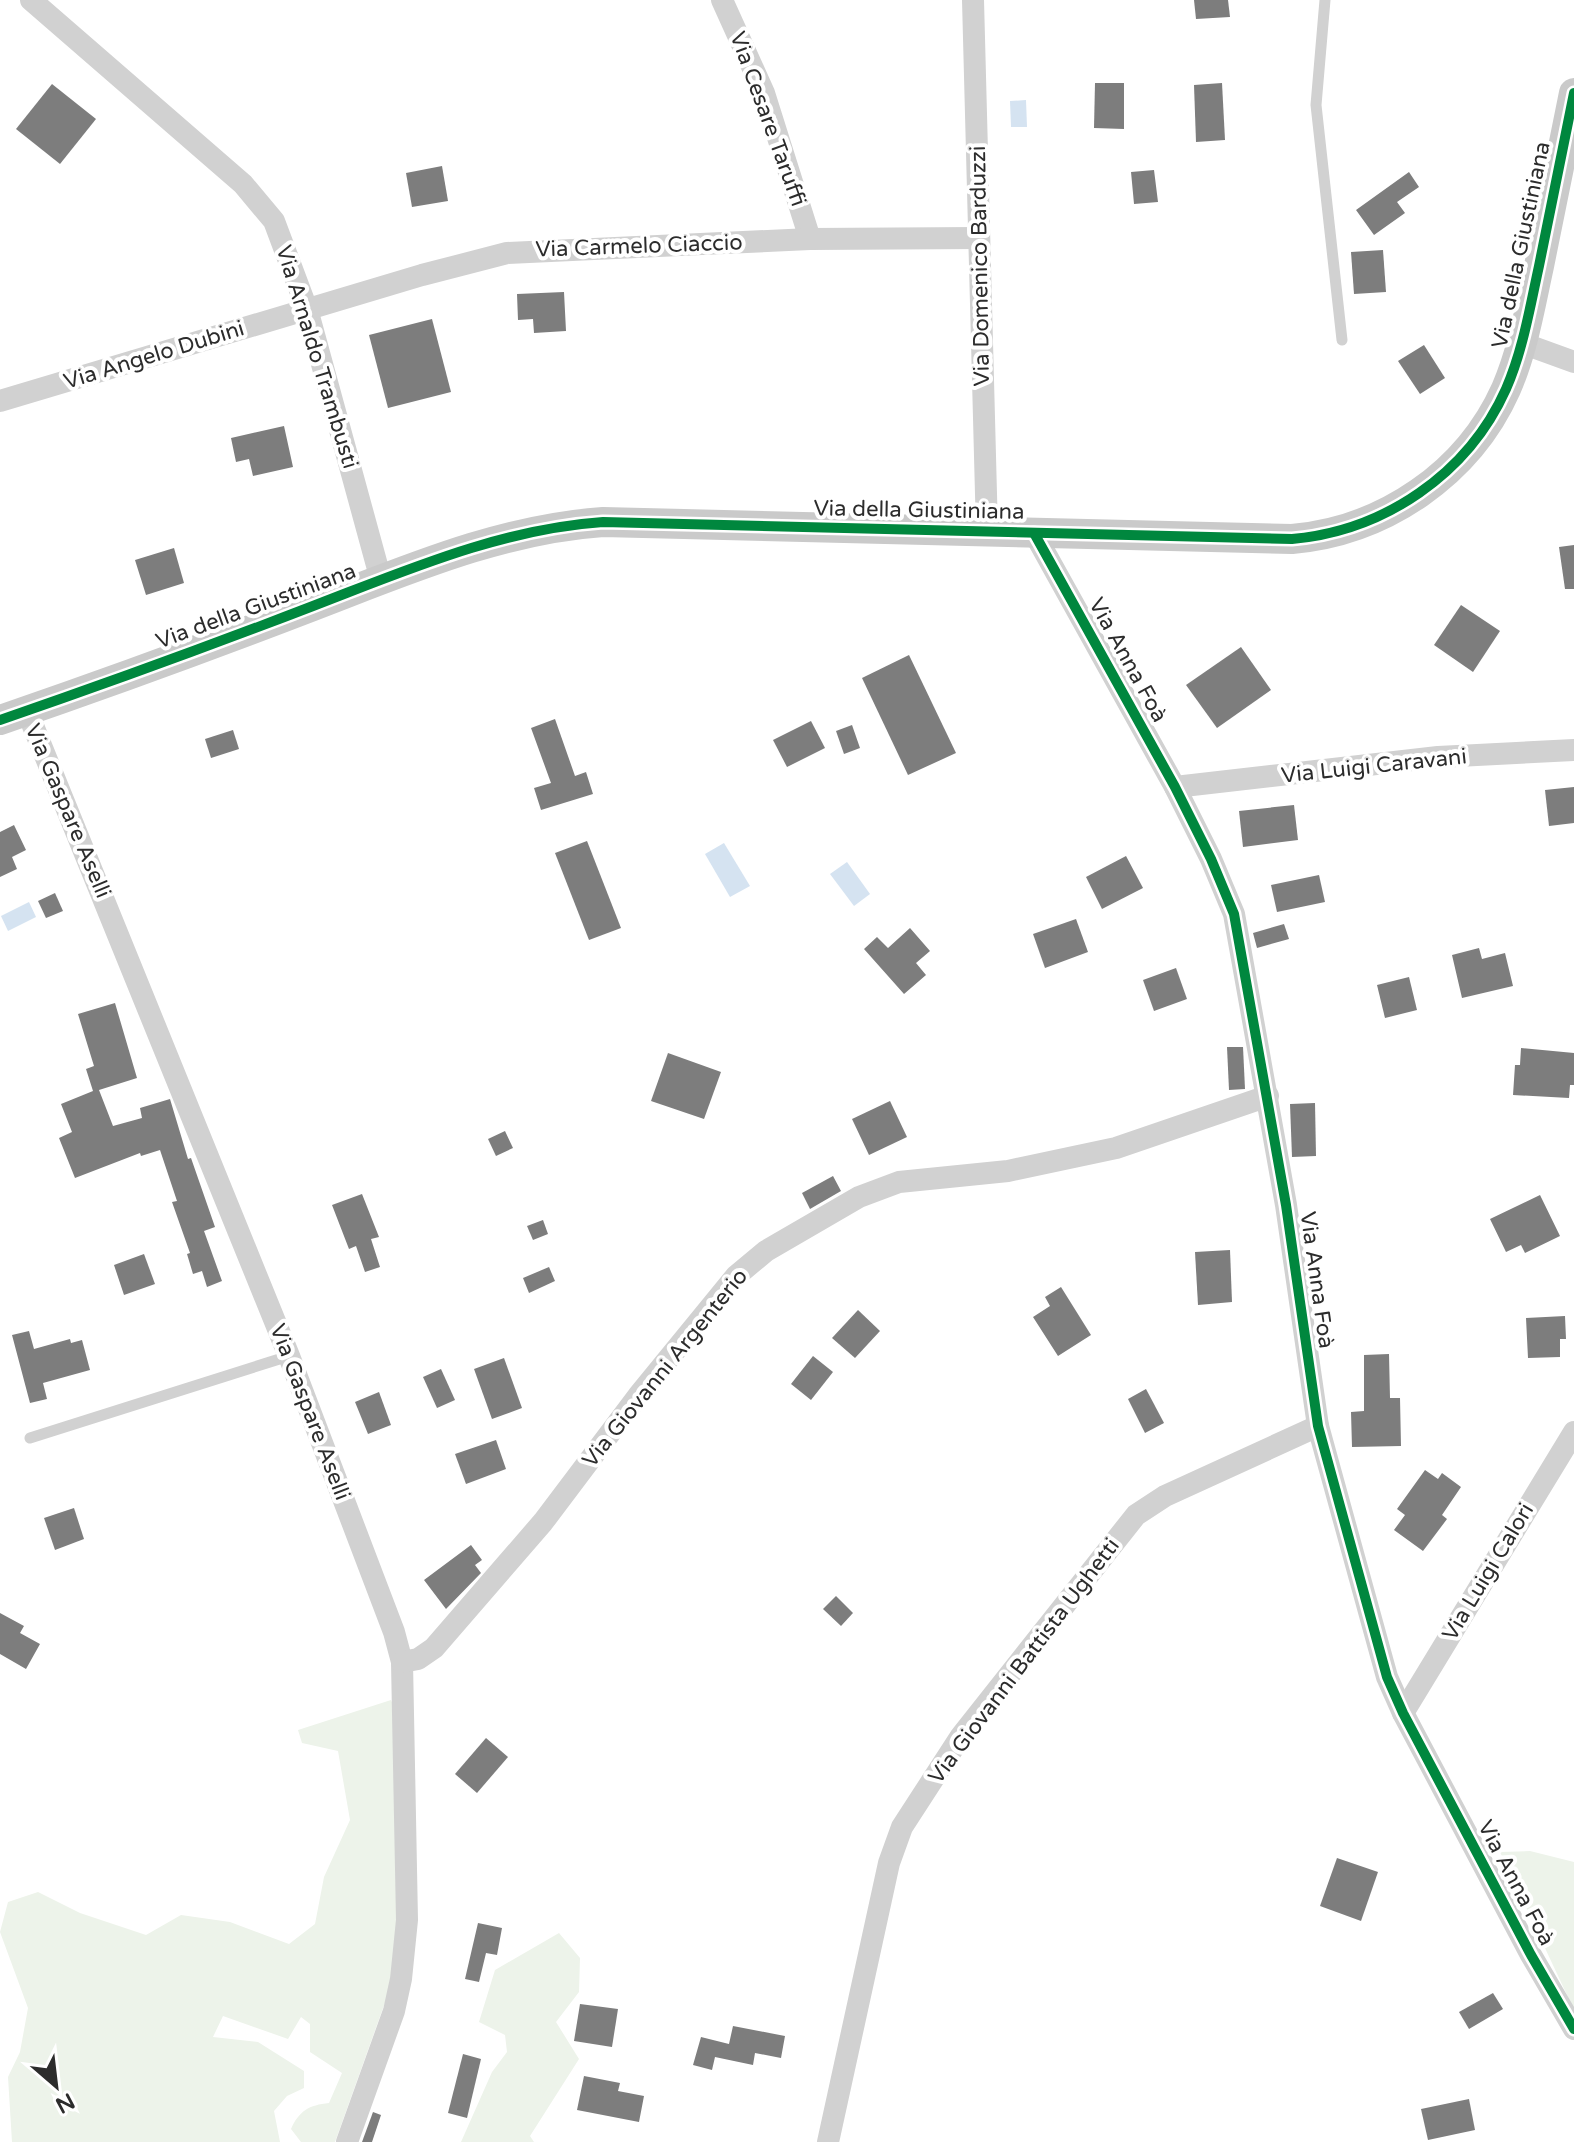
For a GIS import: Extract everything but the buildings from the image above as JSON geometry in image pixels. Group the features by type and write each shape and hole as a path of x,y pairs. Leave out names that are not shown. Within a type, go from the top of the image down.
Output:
{"street":[{"name":"Via Arnaldo Trambusti","path":"31,0 258,200 282,239 307,309 381,580"},
{"name":"Via Cesare Taruffi","path":"722,0 764,93 810,239"},
{"name":"Via Domenico Barduzzi","path":"973,0 987,532"},
{"name":"Via della Giustiniana","path":"13,716 498,539 573,524 603,522 1292,539 1361,524 1404,503 1433,484 1482,433 1506,389 1522,343 1574,93"},
{"name":"Via Carmelo Ciaccio","path":"307,309 507,253 810,239 979,238"},
{"name":"Via Angelo Dubini","path":"0,401 307,309"},
{"path":"1522,343 1574,362"},
{"name":"Via Anna Foà","path":"1034,533 1175,787 1234,914 1268,1096 1318,1426 1387,1677 1531,1955 1574,2029"},
{"name":"Via Gaspare Aselli","path":"13,716 289,1356 388,1617 402,1662 407,1920 401,1979 394,2011 347,2142"},
{"name":"Via Luigi Caravani","path":"1175,787 1438,757 1574,750"},
{"name":"Via Giovanni Argenterio","path":"402,1662 418,1659 434,1648 543,1522 638,1396 736,1276 766,1251 859,1197 899,1182 1008,1171 1116,1148 1268,1096"},
{"name":"Via Giovanni Battista Ughetti","path":"828,2142 889,1863 902,1827 961,1736 1136,1515 1165,1496 1318,1426"},
{"name":"Via Luigi Calori","path":"1403,1713 1574,1432"}],"lane":[{"path":"1325,0 1316,105 1342,340"},
{"path":"30,1438 289,1356"}],"shaded area":[{"path":"391,1700 396,1711 396,1957 392,1983 335,2142 301,2142 291,2129 306,2110 329,2103 342,2073 310,2052 310,2024 301,2017 288,2039 223,2016 213,2037 258,2042 304,2071 304,2088 287,2096 274,2111 280,2142 12,2142 8,2077 20,2052 28,2008 0,1932 8,1902 38,1892 80,1913 146,1935 181,1915 230,1922 289,1944 315,1924 324,1877 350,1820 338,1751 302,1743 298,1730"},
{"path":"1530,1851 1574,1862 1574,2010 1500,1852"},
{"path":"559,1933 580,1958 579,1992 556,2022 579,2059 530,2136 534,2142 461,2142 492,2072 507,2052 505,2035 479,2022 495,1970"}],"water":[{"path":"1026,100 1027,127 1011,127 1010,101"},
{"path":"724,843 750,886 730,897 705,854"},
{"path":"847,862 870,894 854,906 830,874"},
{"path":"29,902 36,917 8,931 1,916"}],"cycle path":[{"path":"0,720 455,553 565,526 603,522 1292,539 1326,534 1359,524 1419,493 1446,472 1490,420 1506,389 1529,313 1574,93"},
{"path":"1034,533 1175,787 1234,914 1286,1205 1318,1426 1387,1677 1531,1955 1574,2029"}]}
